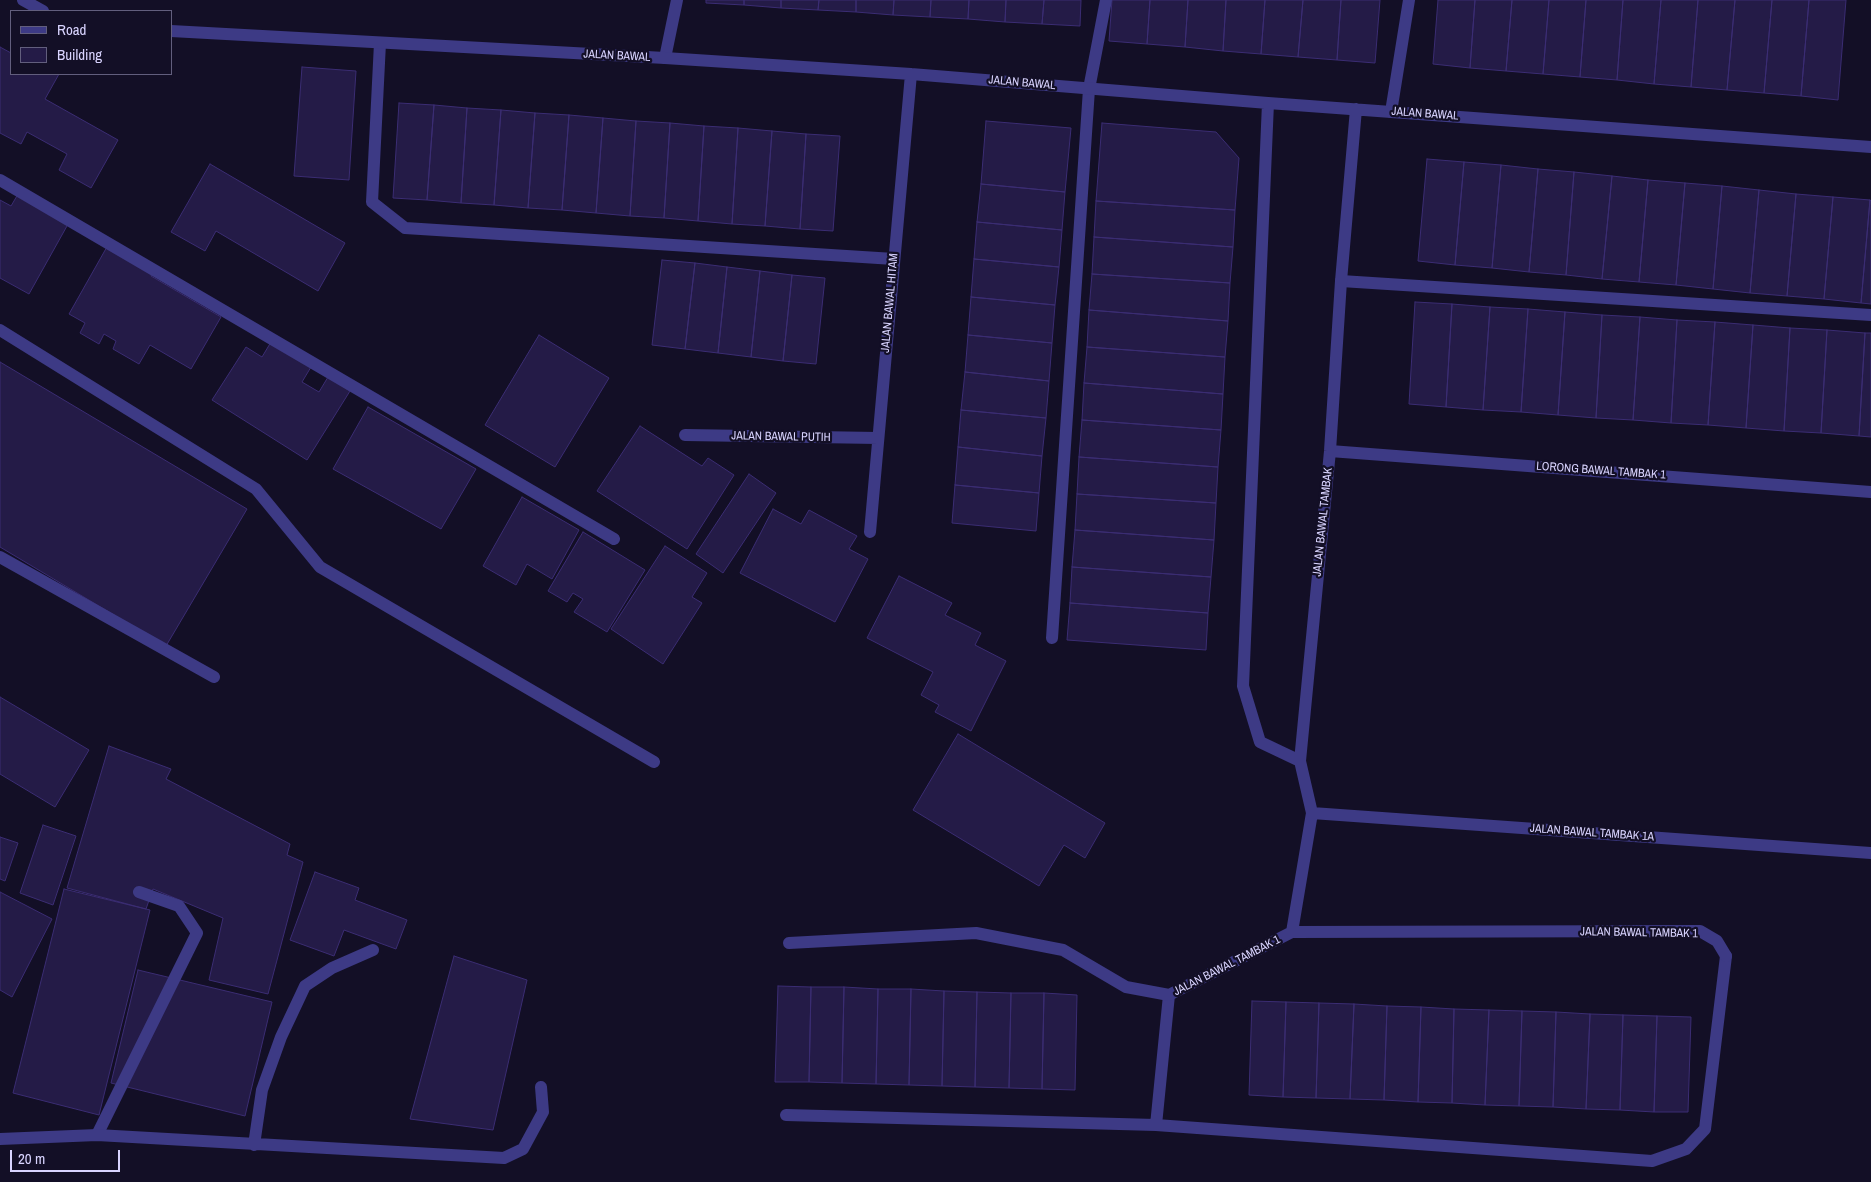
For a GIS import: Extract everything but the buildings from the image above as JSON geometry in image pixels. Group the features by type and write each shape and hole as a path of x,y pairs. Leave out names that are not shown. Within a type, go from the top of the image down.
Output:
{"street":[{"path":"23,0 41,10"},
{"path":"665,58 677,0"},
{"path":"1052,638 1089,88 1106,0"},
{"path":"1391,112 1409,0"},
{"name":"JALAN BAWAL","path":"172,31 665,58 911,74 1268,103 1871,147"},
{"path":"380,43 372,202 405,228 894,259"},
{"name":"JALAN BAWAL HITAM","path":"870,532 911,74"},
{"path":"1268,103 1243,686 1260,742 1300,761"},
{"name":"JALAN BAWAL TAMBAK","path":"1292,932 1312,813 1300,761 1330,451 1341,281 1356,109"},
{"path":"0,180 614,540"},
{"path":"1341,281 1871,315"},
{"path":"0,330 256,489 320,567 654,762"},
{"name":"JALAN BAWAL PUTIH","path":"685,436 878,438"},
{"name":"LORONG BAWAL TAMBAK 1","path":"1330,451 1871,492"},
{"path":"0,557 214,677"},
{"name":"JALAN BAWAL TAMBAK 1A","path":"1312,813 1871,853"},
{"path":"97,1136 197,933 179,906 139,892"},
{"name":"JALAN BAWAL TAMBAK 1","path":"789,943 976,933 1063,950 1126,987 1169,995 1292,932 1700,931 1717,941 1726,956 1705,1129 1686,1149 1652,1161 1156,1125"},
{"path":"254,1144 262,1090 281,1037 305,986 332,968 374,950"},
{"path":"786,1115 1156,1125 1169,995"},
{"path":"0,1139 97,1136 504,1158 523,1149 543,1112 541,1087"}]}
